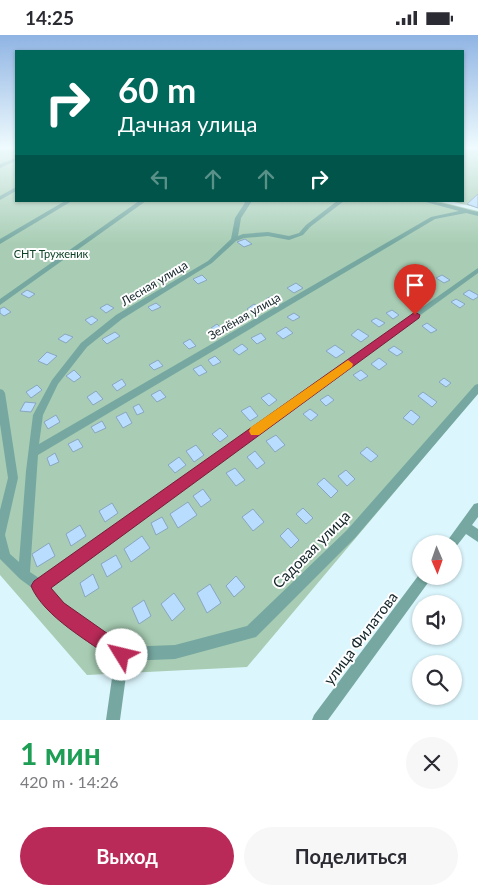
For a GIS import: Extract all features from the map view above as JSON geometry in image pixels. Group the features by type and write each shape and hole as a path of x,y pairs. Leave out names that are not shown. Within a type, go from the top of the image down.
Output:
{"street":[{"path":"0,197 15,190"},
{"path":"0,242 67,202"},
{"path":"0,303 142,202"},
{"path":"234,240 238,218 248,202"},
{"path":"234,240 243,236 268,235 290,238 302,235 308,226 340,202"},
{"path":"429,202 478,214"},
{"name":"Зелёная улица","path":"36,451 433,218 467,211"},
{"name":"Лесная улица","path":"24,575 38,415 55,381 84,345 119,317 210,262 234,240"},
{"path":"39,586 478,270"},
{"name":"Садовая улица","path":"122,655 175,652 251,632 351,534 478,388"},
{"path":"0,393 13,478 0,533"},
{"path":"458,535 478,508"},
{"path":"464,526 478,537"},
{"path":"0,539 5,557 39,586 58,608 122,655 113,720"},
{"name":"улица Филатова","path":"319,720 419,585"}],"green space":[{"name":"СНТ Труженик","path":"0,180 15,180 15,202 441,202 478,211 478,393 247,667 87,675 0,575"},
{"path":"464,180 478,180 478,208 454,202 464,202"}],"building":[{"path":"478,194 478,208 467,204"},
{"path":"245,239 252,244 244,247 237,242"},
{"path":"202,275 207,280 198,284 193,279"},
{"path":"442,275 450,280 444,283 436,278"},
{"path":"296,283 303,288 294,293 287,288"},
{"path":"423,286 433,291 427,295 418,290"},
{"path":"27,290 35,294 29,298 21,294"},
{"path":"469,290 478,295 478,297 473,300 463,294"},
{"path":"272,296 279,301 272,304 266,299"},
{"path":"408,296 417,301 412,305 403,300"},
{"path":"456,299 465,304 460,308 451,302"},
{"path":"156,303 161,307 152,311 148,307"},
{"path":"107,304 114,308 106,313 100,308"},
{"path":"254,304 261,309 253,313 247,309"},
{"path":"4,307 11,312 4,316 0,313 0,309"},
{"path":"392,310 399,315 393,319 386,313"},
{"path":"294,313 300,317 293,321 287,317"},
{"path":"92,316 98,320 91,325 85,320"},
{"path":"376,318 385,323 379,327 371,321"},
{"path":"427,323 437,330 431,333 422,326"},
{"path":"217,324 224,331 218,334 211,328"},
{"path":"286,327 293,333 283,339 276,333"},
{"path":"358,329 369,336 361,342 351,335"},
{"path":"115,332 120,336 107,344 102,339"},
{"path":"261,333 266,339 257,344 251,338"},
{"path":"65,334 73,337 66,343 58,339"},
{"path":"190,339 196,346 189,349 183,343"},
{"path":"242,344 248,349 239,355 233,350"},
{"path":"335,345 345,352 336,358 326,351"},
{"path":"394,346 403,352 397,356 388,350"},
{"path":"47,352 57,356 47,365 38,361"},
{"path":"215,356 221,362 213,366 208,360"},
{"path":"379,358 387,364 379,370 371,364"},
{"path":"158,360 163,366 154,370 149,365"},
{"path":"201,365 207,372 199,376 193,369"},
{"path":"74,370 81,377 74,382 66,376"},
{"path":"361,370 368,376 360,381 353,375"},
{"path":"444,378 451,383 446,387 439,382"},
{"path":"122,379 126,385 117,391 112,385"},
{"path":"37,385 42,390 31,398 26,392"},
{"path":"160,390 166,397 157,402 151,395"},
{"path":"96,391 103,399 93,405 87,397"},
{"path":"423,392 437,402 432,407 418,396"},
{"path":"269,393 277,400 269,406 261,398"},
{"path":"328,395 334,400 326,406 320,400"},
{"path":"25,402 36,403 31,412 20,411"},
{"path":"139,404 144,412 137,415 133,407"},
{"path":"250,406 258,416 250,421 241,411"},
{"path":"310,409 318,415 311,421 303,414"},
{"path":"411,410 420,417 413,425 403,418"},
{"path":"126,412 132,423 123,428 116,417"},
{"path":"56,415 60,422 48,429 44,422"},
{"path":"102,421 106,428 95,433 91,427"},
{"path":"220,428 228,436 220,442 212,434"},
{"path":"276,435 285,445 275,452 266,441"},
{"path":"78,439 83,447 73,452 68,444"},
{"path":"196,445 204,455 194,462 186,451"},
{"path":"367,447 378,456 371,462 360,453"},
{"path":"255,451 265,463 257,469 247,457"},
{"path":"55,453 59,462 50,466 47,458"},
{"path":"179,457 186,465 175,473 168,465"},
{"path":"235,468 245,480 236,486 226,473"},
{"path":"346,470 355,479 347,486 338,476"},
{"path":"324,478 338,491 331,498 317,484"},
{"path":"203,489 211,500 201,507 193,496"},
{"path":"188,502 197,515 178,528 170,514"},
{"path":"112,503 118,513 105,522 99,511"},
{"path":"303,508 313,518 306,524 296,514"},
{"path":"253,509 264,522 253,531 242,517"},
{"path":"162,517 168,528 156,535 151,523"},
{"path":"80,525 86,536 71,546 66,534"},
{"path":"288,528 299,540 291,548 280,536"},
{"path":"142,536 150,548 131,562 124,549"},
{"path":"49,543 55,556 37,567 32,554"},
{"path":"116,555 122,567 107,577 101,564"},
{"path":"93,574 99,588 85,597 80,583"},
{"path":"236,576 245,587 234,597 226,586"},
{"path":"210,584 221,603 207,613 197,593"},
{"path":"174,593 185,609 172,621 161,604"},
{"path":"144,600 151,616 139,624 132,608"}],"slow traffic":[{"path":"255,431 348,364"}],"route":[{"path":"122,655 58,608 39,586 415,315"}]}
